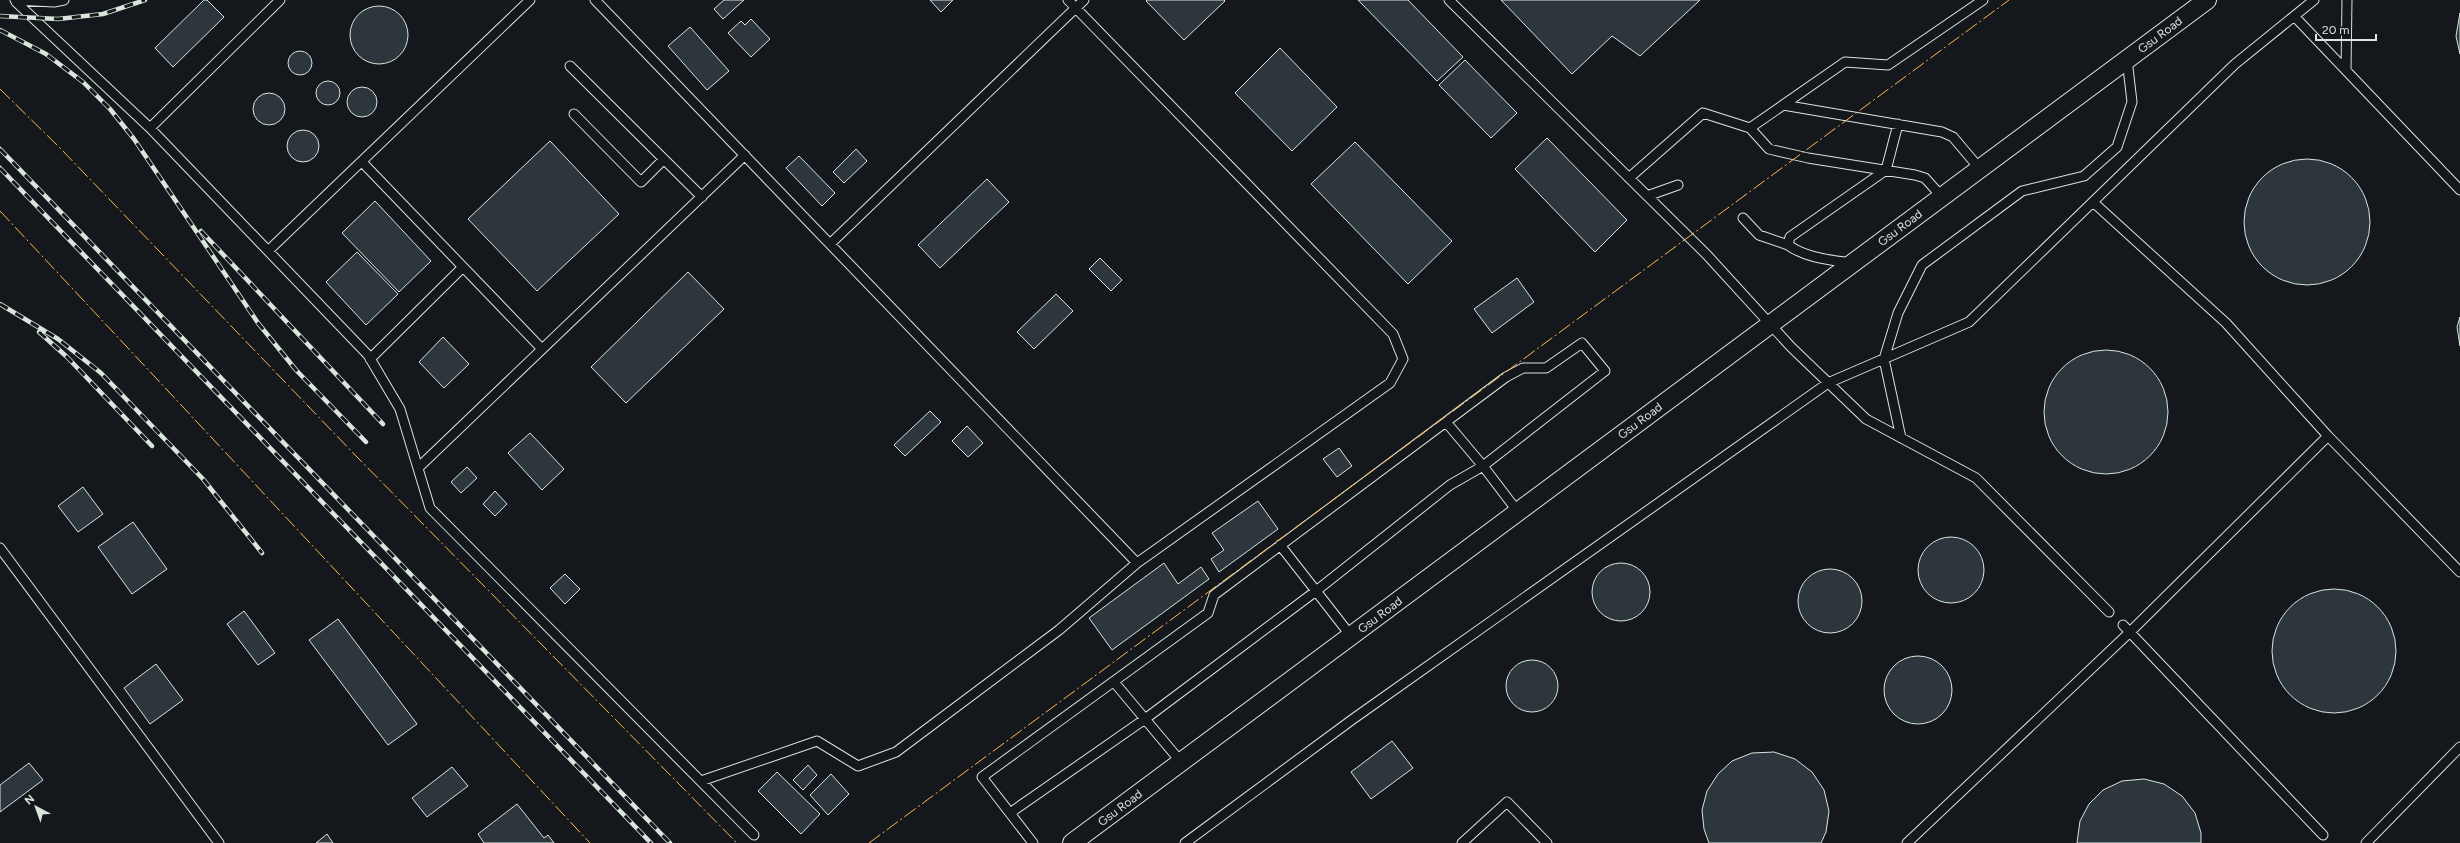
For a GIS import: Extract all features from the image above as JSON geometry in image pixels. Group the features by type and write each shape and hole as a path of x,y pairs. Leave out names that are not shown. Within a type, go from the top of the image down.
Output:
{"street":[{"name":"Gsu Road","path":"1072,843 2207,0"}],"lane":[{"path":"16,1 54,2 64,0"},
{"path":"150,128 280,0"},
{"path":"268,251 530,0"},
{"path":"595,0 1137,563"},
{"path":"701,781 817,741 858,766 896,752 1059,630 1137,563 1390,383 1403,359 1393,334 1068,0"},
{"path":"830,244 1084,0"},
{"path":"1449,0 1707,255 1770,325 1866,419 1976,478 2109,612"},
{"path":"1750,128 1846,62 1888,65 1983,0"},
{"path":"1185,843 1353,719 1828,383 1969,322 2235,64 2314,0"},
{"path":"2346,70 2347,0"},
{"path":"16,1 150,128 370,359 400,409 430,508 754,835"},
{"path":"2294,16 2460,190"},
{"path":"1902,438 1884,359 1898,313 1922,265 2022,191 2084,176 2117,147 2132,102 2128,59"},
{"path":"570,66 702,196"},
{"path":"1783,105 1942,132 1953,137 1980,169"},
{"path":"1629,178 1703,113 1750,128 1769,149 1808,158 1886,170 1925,178 1942,197"},
{"path":"574,114 640,182 664,159"},
{"path":"1788,245 1790,237 1886,170 1898,124"},
{"path":"418,468 745,155"},
{"path":"362,162 542,349"},
{"path":"1647,196 1678,185"},
{"path":"2093,202 2226,323 2328,436 2460,572"},
{"path":"1743,218 1759,235 1788,245 1797,251 1820,258 1852,263"},
{"path":"370,359 463,267"},
{"path":"1010,813 1145,719 1316,592 1450,485 1483,466 1605,371 1582,343 1546,368 1523,368 1506,377 1214,595 1208,613 982,777 1033,843"},
{"path":"1446,422 1483,466 1518,512"},
{"path":"1907,843 2130,632 2328,436"},
{"path":"1280,545 1351,636"},
{"path":"0,548 219,843"},
{"path":"2123,625 2323,835"},
{"path":"1114,682 1181,762"},
{"path":"2366,843 2460,747"},
{"path":"1462,843 1506,802 1547,843"}],"building":[{"path":"204,0 207,0 224,17 173,67 155,48"},
{"path":"724,0 744,0 723,19 714,9"},
{"path":"930,0 953,0 941,12"},
{"path":"1358,0 1408,0 1463,57 1437,81"},
{"path":"1501,0 1700,0 1640,56 1612,36 1572,74"},
{"path":"1146,1 1225,1 1184,40"},
{"path":"373,6 385,6 400,14 408,29 408,41 400,56 385,64 373,64 358,56 350,41 350,29 358,14"},
{"path":"2460,13 2460,54 2456,36"},
{"path":"751,19 770,39 751,57 728,33 741,21 745,25"},
{"path":"690,27 729,71 707,90 668,46"},
{"path":"1280,48 1337,107 1292,151 1235,93"},
{"path":"300,51 308,55 312,63 308,71 300,75 292,71 288,63 292,55"},
{"path":"1465,60 1517,113 1491,138 1439,85"},
{"path":"328,81 333,82 339,88 339,98 333,104 328,105 323,104 317,98 316,93 317,88 323,82"},
{"path":"362,87 372,92 377,102 372,112 362,117 352,112 347,102 352,92"},
{"path":"266,93 272,93 282,100 285,109 284,115 278,122 272,125 266,125 256,118 253,112 253,106 260,96"},
{"path":"306,130 312,132 317,137 319,146 317,155 312,160 300,162 294,160 289,155 287,143 289,137 294,132"},
{"path":"1547,138 1627,220 1595,252 1515,169"},
{"path":"550,141 619,214 537,291 468,219"},
{"path":"1355,142 1452,241 1408,284 1311,184"},
{"path":"856,149 867,161 844,183 833,172"},
{"path":"799,156 835,193 822,206 786,168"},
{"path":"2307,159 2331,164 2342,170 2355,182 2365,198 2370,222 2365,246 2359,257 2347,270 2331,280 2307,285 2283,280 2272,274 2259,262 2249,246 2244,222 2249,198 2255,187 2267,174 2283,164"},
{"path":"987,179 1009,202 940,268 918,245"},
{"path":"375,201 431,261 399,292 342,233"},
{"path":"357,252 398,294 366,325 326,282"},
{"path":"1100,258 1122,280 1111,291 1089,269"},
{"path":"688,272 724,309 626,403 591,367"},
{"path":"1517,278 1534,302 1492,333 1474,309"},
{"path":"1056,294 1073,311 1034,349 1017,332"},
{"path":"2460,317 2460,346 2457,327"},
{"path":"443,337 469,364 444,388 419,362"},
{"path":"2112,350 2130,354 2141,360 2154,372 2164,388 2168,412 2164,436 2158,447 2146,460 2124,472 2100,474 2082,470 2071,464 2058,452 2046,430 2044,406 2048,388 2054,377 2066,364 2088,352"},
{"path":"930,411 941,422 905,456 894,445"},
{"path":"967,426 983,443 968,457 952,441"},
{"path":"530,433 564,469 542,490 508,453"},
{"path":"1339,448 1352,466 1337,477 1323,459"},
{"path":"467,467 477,478 461,493 451,482"},
{"path":"83,487 103,514 78,532 58,506"},
{"path":"495,491 507,504 495,516 483,504"},
{"path":"1258,501 1278,529 1219,572 1211,559 1224,550 1212,533"},
{"path":"133,522 167,569 132,594 98,547"},
{"path":"1951,537 1964,540 1974,547 1981,557 1984,570 1981,583 1974,593 1964,600 1951,603 1938,600 1928,593 1921,583 1918,570 1921,557 1928,547 1938,540"},
{"path":"1164,563 1178,584 1201,567 1209,579 1112,650 1089,618"},
{"path":"1615,563 1627,563 1642,571 1650,586 1650,598 1642,613 1627,621 1615,621 1600,613 1592,598 1592,586 1600,571"},
{"path":"1824,569 1836,569 1853,578 1860,589 1862,601 1860,613 1853,624 1836,633 1824,633 1812,628 1803,619 1798,607 1798,595 1803,583 1812,574"},
{"path":"565,574 580,589 565,604 550,588"},
{"path":"2334,589 2358,593 2369,599 2378,607 2386,616 2392,627 2396,651 2392,675 2386,686 2378,695 2369,703 2358,709 2334,713 2310,709 2299,703 2290,695 2282,686 2276,675 2272,651 2276,627 2282,616 2290,607 2299,599 2310,593"},
{"path":"244,611 275,653 258,665 227,624"},
{"path":"338,619 417,724 388,745 309,640"},
{"path":"1911,656 1925,656 1937,662 1946,671 1952,683 1950,703 1942,714 1931,722 1925,724 1911,724 1905,722 1894,714 1886,703 1884,697 1884,683 1886,677 1894,666 1905,658"},
{"path":"1527,660 1537,660 1551,667 1558,681 1558,691 1551,705 1537,712 1527,712 1517,708 1510,701 1506,691 1506,681 1510,671 1517,664"},
{"path":"156,664 183,700 150,724 124,688"},
{"path":"1392,741 1413,768 1371,799 1351,772"},
{"path":"1774,752 1795,759 1812,772 1824,790 1829,811 1826,832 1821,843 1709,843 1704,829 1702,810 1707,791 1718,774 1732,761 1752,753"},
{"path":"29,763 43,780 0,812 0,785"},
{"path":"808,765 817,775 803,790 793,780"},
{"path":"452,767 468,786 427,817 412,798"},
{"path":"777,772 820,814 801,834 758,791"},
{"path":"831,774 849,794 828,815 810,795"},
{"path":"2144,779 2164,784 2182,796 2195,813 2201,833 2201,843 2077,843 2080,821 2089,804 2103,790 2122,781"},
{"path":"517,804 544,838 548,835 554,843 484,843 478,834"},
{"path":"327,834 333,843 316,843"}],"railway":[{"path":"0,16 58,19 103,14 145,0"},
{"path":"0,30 46,54 83,82 110,109 134,139 258,323 296,370 366,442"},
{"path":"0,149 670,843"},
{"path":"0,168 651,843"},
{"path":"201,231 383,424"},
{"path":"0,304 58,339 101,373 203,479 262,553"},
{"path":"39,332 67,357 152,446"}],"power":[{"path":"869,843 2009,0"},
{"path":"0,89 60,148 358,458 737,843"},
{"path":"0,211 590,843"}]}
